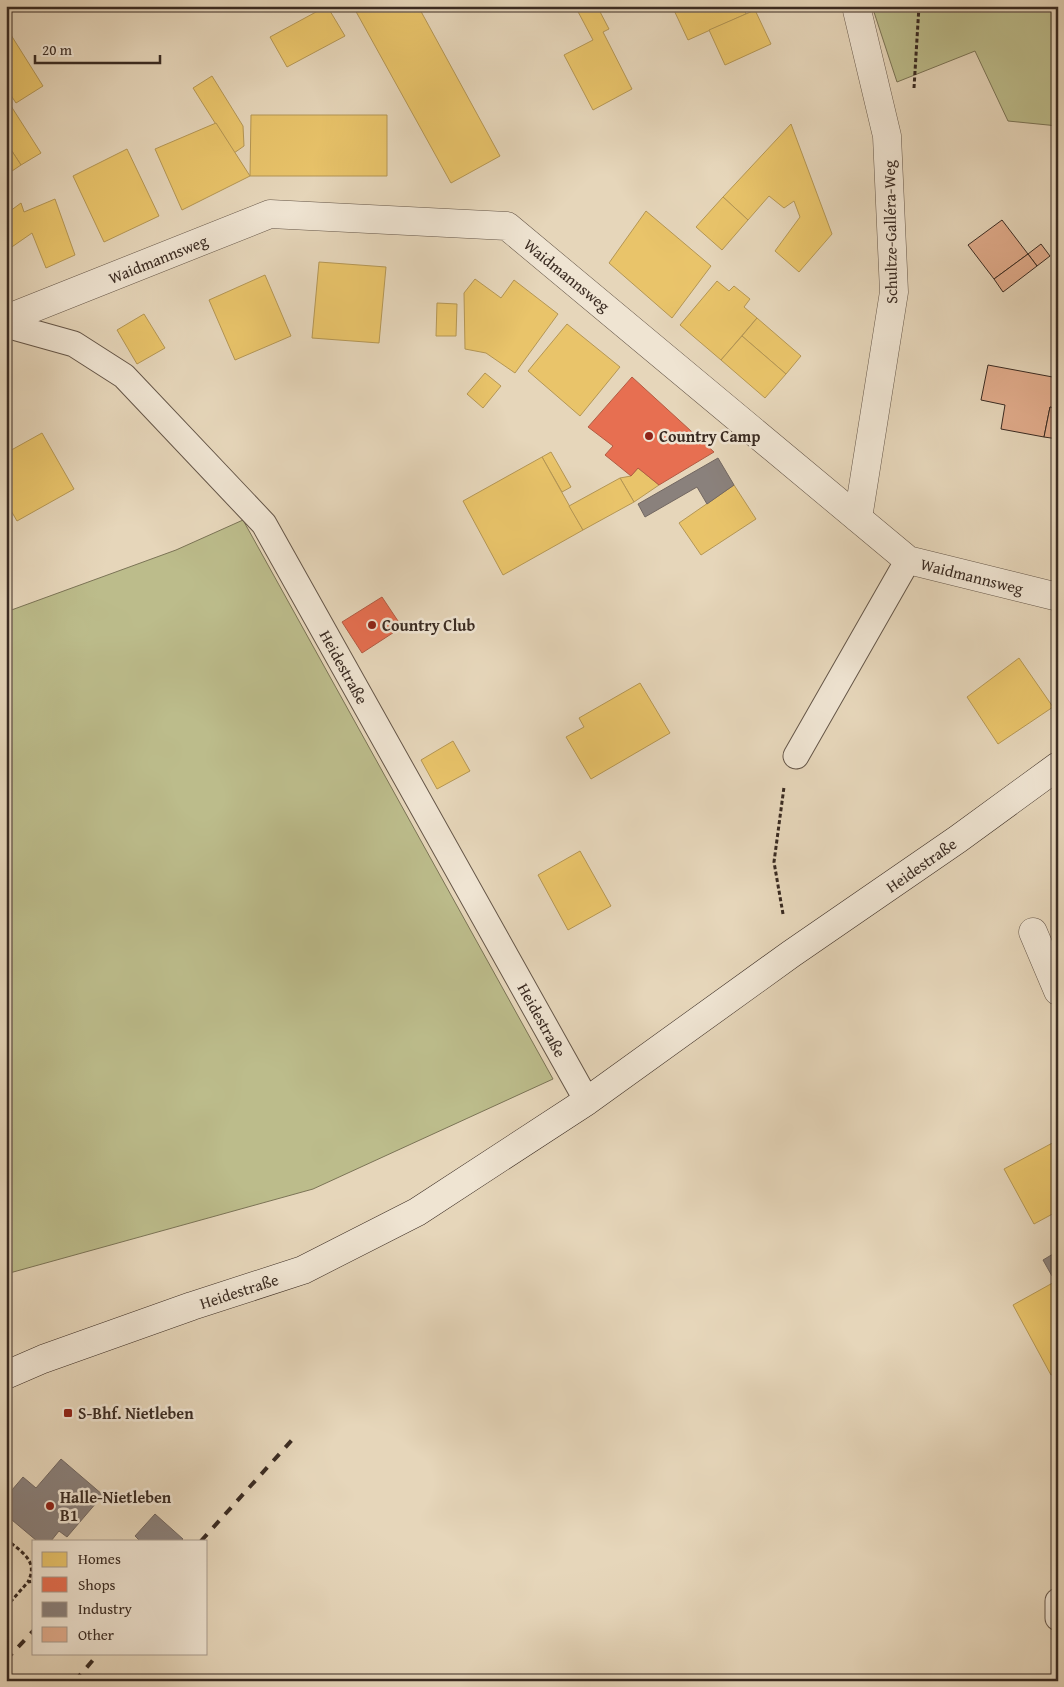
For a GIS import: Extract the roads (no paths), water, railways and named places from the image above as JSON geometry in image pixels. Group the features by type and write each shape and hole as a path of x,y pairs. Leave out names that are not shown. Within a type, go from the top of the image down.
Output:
{"street":[{"name":"Schultze-Galléra-Weg","path":"856,6 888,136 894,292 858,518"},
{"name":"Waidmannsweg","path":"6,319 270,214 507,226 908,560 1058,597"},
{"name":"Heidestraße","path":"6,1375 43,1359 192,1306 303,1270 417,1212 587,1101 790,954 958,839 1058,766"},
{"path":"1033,932 1058,992"}],"lane":[{"name":"Heidestraße","path":"6,325 74,344 124,376 264,524 587,1101"},
{"path":"796,756 908,560"},
{"path":"1058,1601 1058,1618"}],"railway":[{"path":"202,1540 292,1440"},
{"path":"6,1660 32,1632"},
{"path":"75,1681 98,1654"}],"place":[{"name":"Country Camp","path":"649,436"},
{"name":"Country Club","path":"372,625"},
{"name":"S-Bhf. Nietleben","path":"68,1413"},
{"name":"Halle-Nietleben B1","path":"50,1506"}]}
